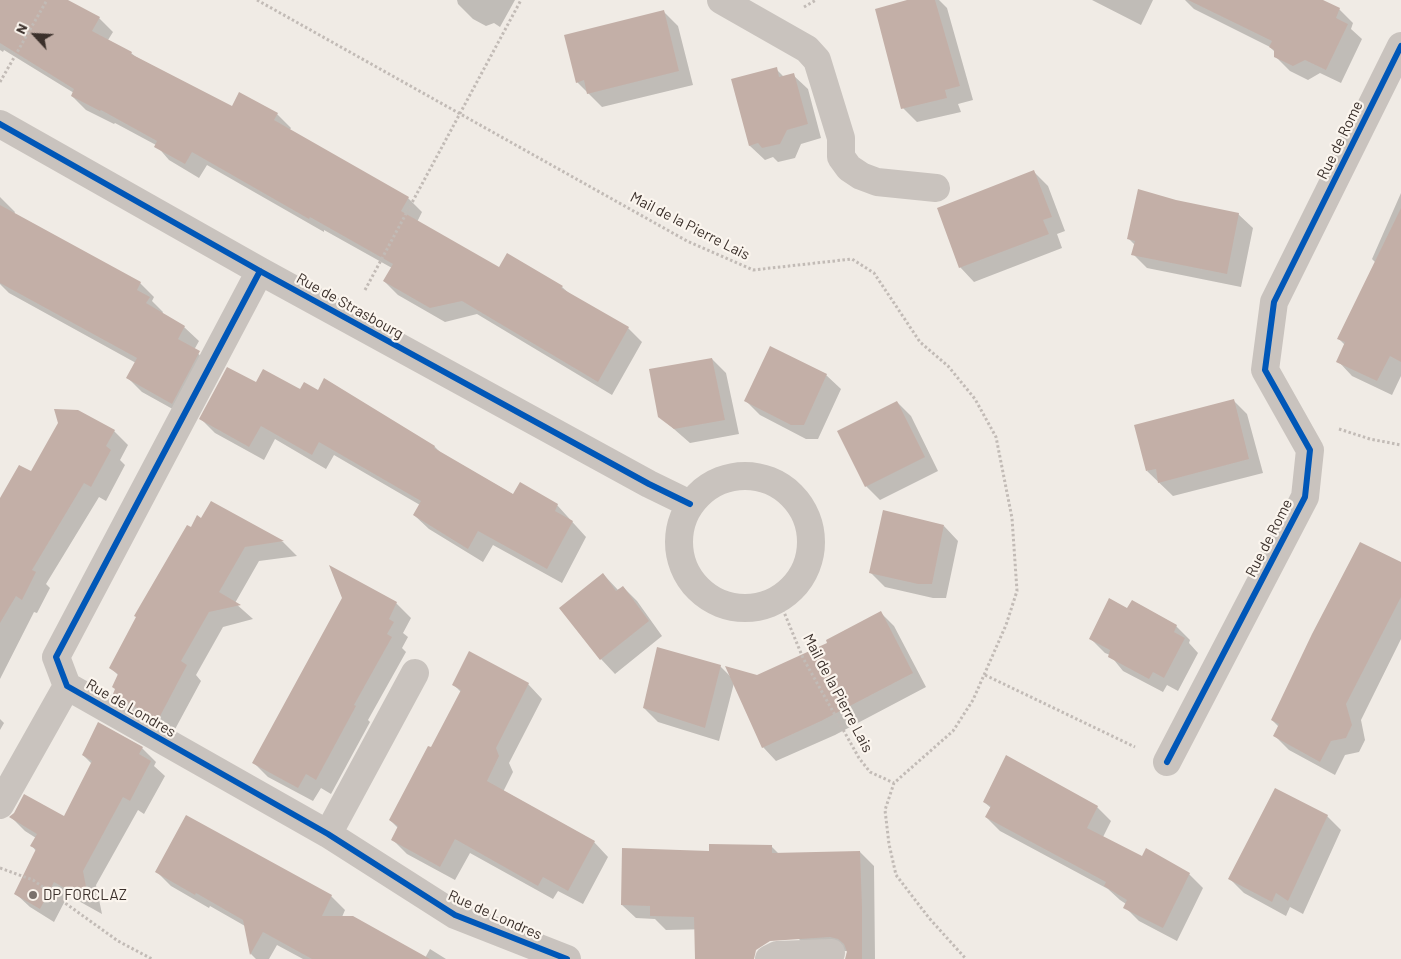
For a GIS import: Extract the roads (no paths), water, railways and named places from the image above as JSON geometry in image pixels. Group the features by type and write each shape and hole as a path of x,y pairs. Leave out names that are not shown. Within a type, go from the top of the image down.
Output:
{"street":[{"path":"721,0 807,49 817,60 841,138 841,157 849,168 861,176 876,182 936,188"},
{"name":"Rue de Rome","path":"1167,762 1305,497 1310,450 1265,370 1274,302 1401,46"},
{"name":"Rue de Strasbourg","path":"0,124 260,271 649,484 690,504"},
{"name":"Rue de Londres","path":"260,271 56,656 67,686 328,834 454,915 567,959"},
{"path":"745,475 767,478 786,488 801,505 810,524 811,546 807,567 796,586 779,600 758,608 735,608 714,601 696,588 684,569 678,547 680,525 690,504 704,488 724,478 745,475"},
{"path":"328,834 416,672"},
{"name":"Rue de Londres","path":"0,805 67,686"},
{"path":"769,959 777,955 831,953"}],"place":[{"name":"DP FORCLAZ","path":"33,895"}]}
